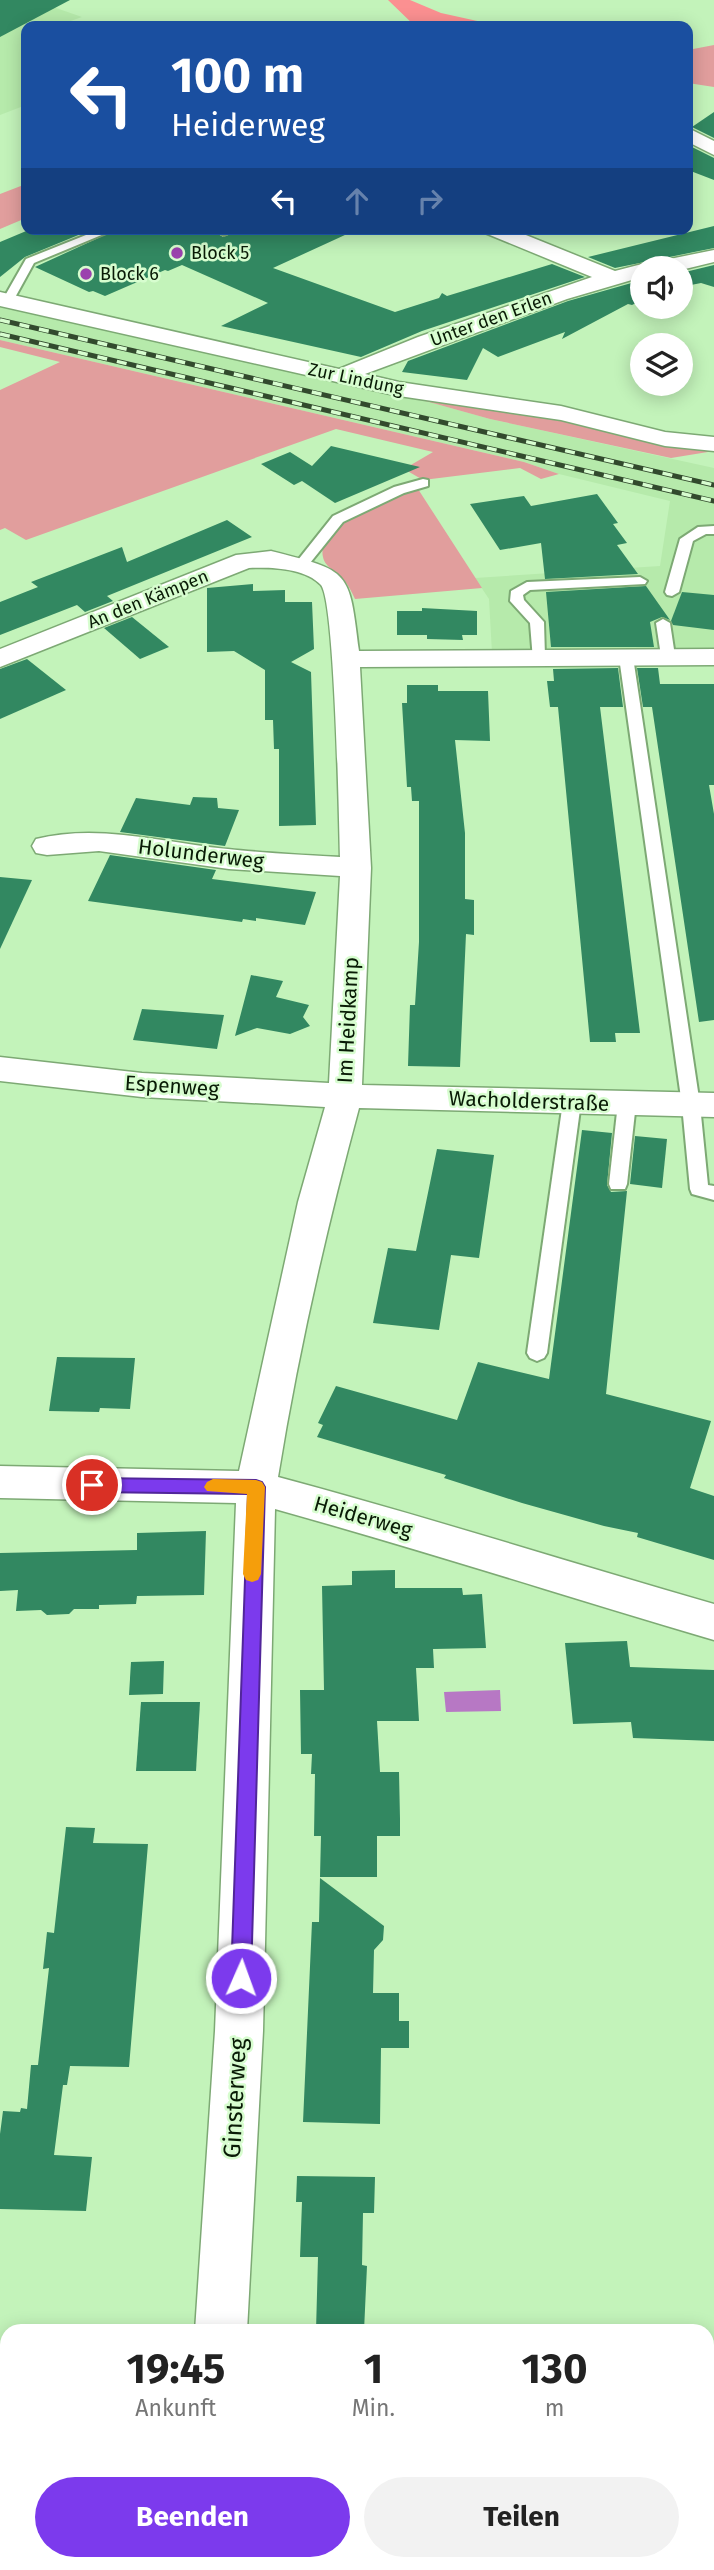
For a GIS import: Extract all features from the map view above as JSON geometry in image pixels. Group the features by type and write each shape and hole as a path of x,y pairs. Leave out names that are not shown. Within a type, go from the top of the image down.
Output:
{"street":[{"path":"693,137 714,149"},
{"path":"507,235 611,277"},
{"path":"693,260 714,256"},
{"name":"Unter den Erlen","path":"342,376 369,363 611,277 630,273"},
{"name":"Zur Lindung","path":"4,300 399,389 561,413 684,443 714,444"},
{"name":"An den Kämpen","path":"0,659 238,564 271,559 301,565"},
{"name":"Im Heidkamp","path":"256,1487 267,1423 316,1202 345,1096 356,868 346,659 339,597 332,581 322,573 301,565"},
{"path":"346,659 714,657"},
{"name":"Holunderweg","path":"47,846 99,842 229,859 356,868"},
{"name":"Espenweg","path":"0,1069 142,1085 345,1096"},
{"name":"Wacholderstraße","path":"345,1096 703,1105"},
{"name":"Heiderweg","path":"0,1482 256,1487 412,1530 542,1572 714,1622"},
{"name":"Ginsterweg","path":"221,2324 239,2031 256,1487"}],"lane":[{"path":"4,300 30,261 96,235"},
{"path":"301,565 338,519 399,490 423,483"},
{"path":"672,592 687,539 703,530 714,530"},
{"path":"538,657 537,622 517,601 516,594 519,590 527,586 640,581"},
{"path":"663,623 668,656"},
{"path":"626,657 703,1105 699,1189 714,1193"},
{"path":"537,1353 572,1102"},
{"path":"618,1184 627,1103"}],"shaded area":[{"path":"0,0 33,0 82,17 70,21 21,21 21,107 0,115"},
{"path":"388,0 410,0 441,13 477,21 410,21"},
{"path":"714,45 714,87 693,84 693,49"},
{"path":"21,186 21,220 0,229 0,194"},
{"path":"0,303 393,392 490,419 714,468 714,655 492,653 489,599 475,578 660,566 670,501 559,474 524,462 0,340"},
{"path":"0,340 524,462 559,474 541,479 520,468 423,480 404,469 433,452 336,429 26,540 5,528 0,530 0,390 60,362 0,347"},
{"path":"393,392 517,411 661,443 714,447 714,451 671,458 490,419"},
{"path":"418,489 482,588 355,599 344,580 324,561 324,545 331,534 358,513 392,497"},
{"path":"500,1690 501,1711 446,1712 444,1692"}],"building":[{"path":"0,0 70,0 30,21 21,21 21,26 0,37"},
{"path":"714,112 714,138 693,126"},
{"path":"693,148 714,158 714,180 693,172"},
{"path":"714,226 714,248 674,256 630,256 630,265 615,268 588,257 677,235 693,235 693,231"},
{"path":"21,233 78,235 25,257 0,277 0,242"},
{"path":"105,235 345,235 273,268 395,312 439,298 442,293 447,296 552,264 585,277 422,331 361,357 221,326 268,303 182,265 105,296 89,292 35,267"},
{"path":"714,265 714,287 701,283 693,285 693,270"},
{"path":"630,283 630,304 562,339 565,332 498,357 483,348 467,380 402,372 408,361 568,301"},
{"path":"331,446 420,467 335,503 302,481 294,485 261,464 290,452 312,466"},
{"path":"597,494 618,523 613,524 627,543 617,545 638,574 545,579 541,543 500,550 470,504 524,496 531,506"},
{"path":"227,520 252,537 107,596 113,601 85,612 77,605 0,635 0,602 38,587 31,582 122,547 127,562"},
{"path":"253,584 253,591 285,590 285,602 312,602 314,649 291,662 311,672 316,825 279,826 279,749 274,749 273,720 265,720 265,670 234,651 207,652 207,588"},
{"path":"646,586 670,620 662,617 650,622 654,647 551,647 546,592"},
{"path":"682,592 714,595 714,630 673,625 671,621"},
{"path":"422,608 477,611 477,635 462,635 463,640 427,639 427,635 397,635 397,611 422,611"},
{"path":"132,617 169,647 140,659 104,628"},
{"path":"27,659 66,690 0,719 0,669"},
{"path":"618,668 623,707 600,707 640,1033 615,1033 616,1042 590,1042 558,707 550,707 547,681 554,681 553,669"},
{"path":"637,668 658,668 660,684 714,684 714,785 709,785 714,814 714,1020 699,1022 652,707 643,707"},
{"path":"407,685 438,685 438,691 488,691 490,741 455,740 465,833 465,899 474,900 474,935 466,934 460,1067 408,1066 410,1005 415,1005 419,942 419,801 412,801 411,787 407,787 402,703 407,703"},
{"path":"193,797 217,798 218,808 239,810 225,846 120,832 136,798 190,805"},
{"path":"110,855 216,870 212,879 316,892 305,925 256,918 256,921 243,919 242,922 88,901"},
{"path":"0,877 32,880 0,949"},
{"path":"251,975 283,981 276,997 309,1005 303,1017 310,1026 290,1034 257,1028 235,1036"},
{"path":"142,1009 224,1015 217,1049 133,1040"},
{"path":"582,1130 612,1133 607,1185 611,1192 627,1191 606,1394 711,1421 690,1488 714,1496 714,1560 637,1537 638,1533 522,1503 444,1478 446,1475 317,1437 323,1425 318,1423 336,1386 457,1420 478,1362 549,1379"},
{"path":"635,1136 667,1139 662,1188 630,1184"},
{"path":"437,1149 494,1155 479,1258 451,1255 439,1330 373,1323 388,1248 416,1251"},
{"path":"57,1357 135,1358 130,1409 100,1408 99,1412 49,1411"},
{"path":"206,1531 204,1595 137,1596 136,1604 99,1605 99,1609 74,1609 69,1614 47,1615 41,1610 16,1611 18,1590 0,1591 0,1553 137,1550 137,1533"},
{"path":"395,1570 395,1588 462,1588 463,1595 482,1594 486,1648 433,1649 434,1668 416,1668 419,1721 377,1721 380,1772 399,1772 400,1836 377,1836 377,1877 320,1877 321,1836 314,1836 315,1774 311,1774 312,1754 301,1754 300,1690 324,1690 322,1586 352,1585 352,1571"},
{"path":"627,1641 630,1667 714,1670 714,1741 633,1738 631,1722 573,1724 565,1643"},
{"path":"164,1661 163,1694 129,1695 131,1662"},
{"path":"141,1702 200,1702 196,1771 136,1771"},
{"path":"66,1827 95,1828 93,1843 148,1844 129,2067 70,2066 67,2085 63,2085 54,2155 92,2157 86,2211 0,2209 0,2134 3,2111 20,2112 21,2108 27,2109 31,2065 38,2065 49,1968 43,1969 47,1932 54,1933"},
{"path":"320,1878 384,1926 383,1940 374,1950 373,1993 399,1993 399,2021 409,2021 409,2048 381,2048 380,2124 303,2122 312,1922 319,1922"},
{"path":"297,2176 375,2177 374,2213 363,2213 362,2265 367,2266 364,2324 316,2324 318,2257 300,2257 302,2202 296,2202"}],"railway":[{"path":"0,320 714,485"},
{"path":"0,334 714,501"}],"slow traffic":[{"path":"213,1487 256,1487 252,1574"}],"place":[{"name":"Block 5","path":"177,253"},
{"name":"Block 6","path":"86,274"}],"route":[{"path":"92,1485 256,1487 241,1978"}]}
